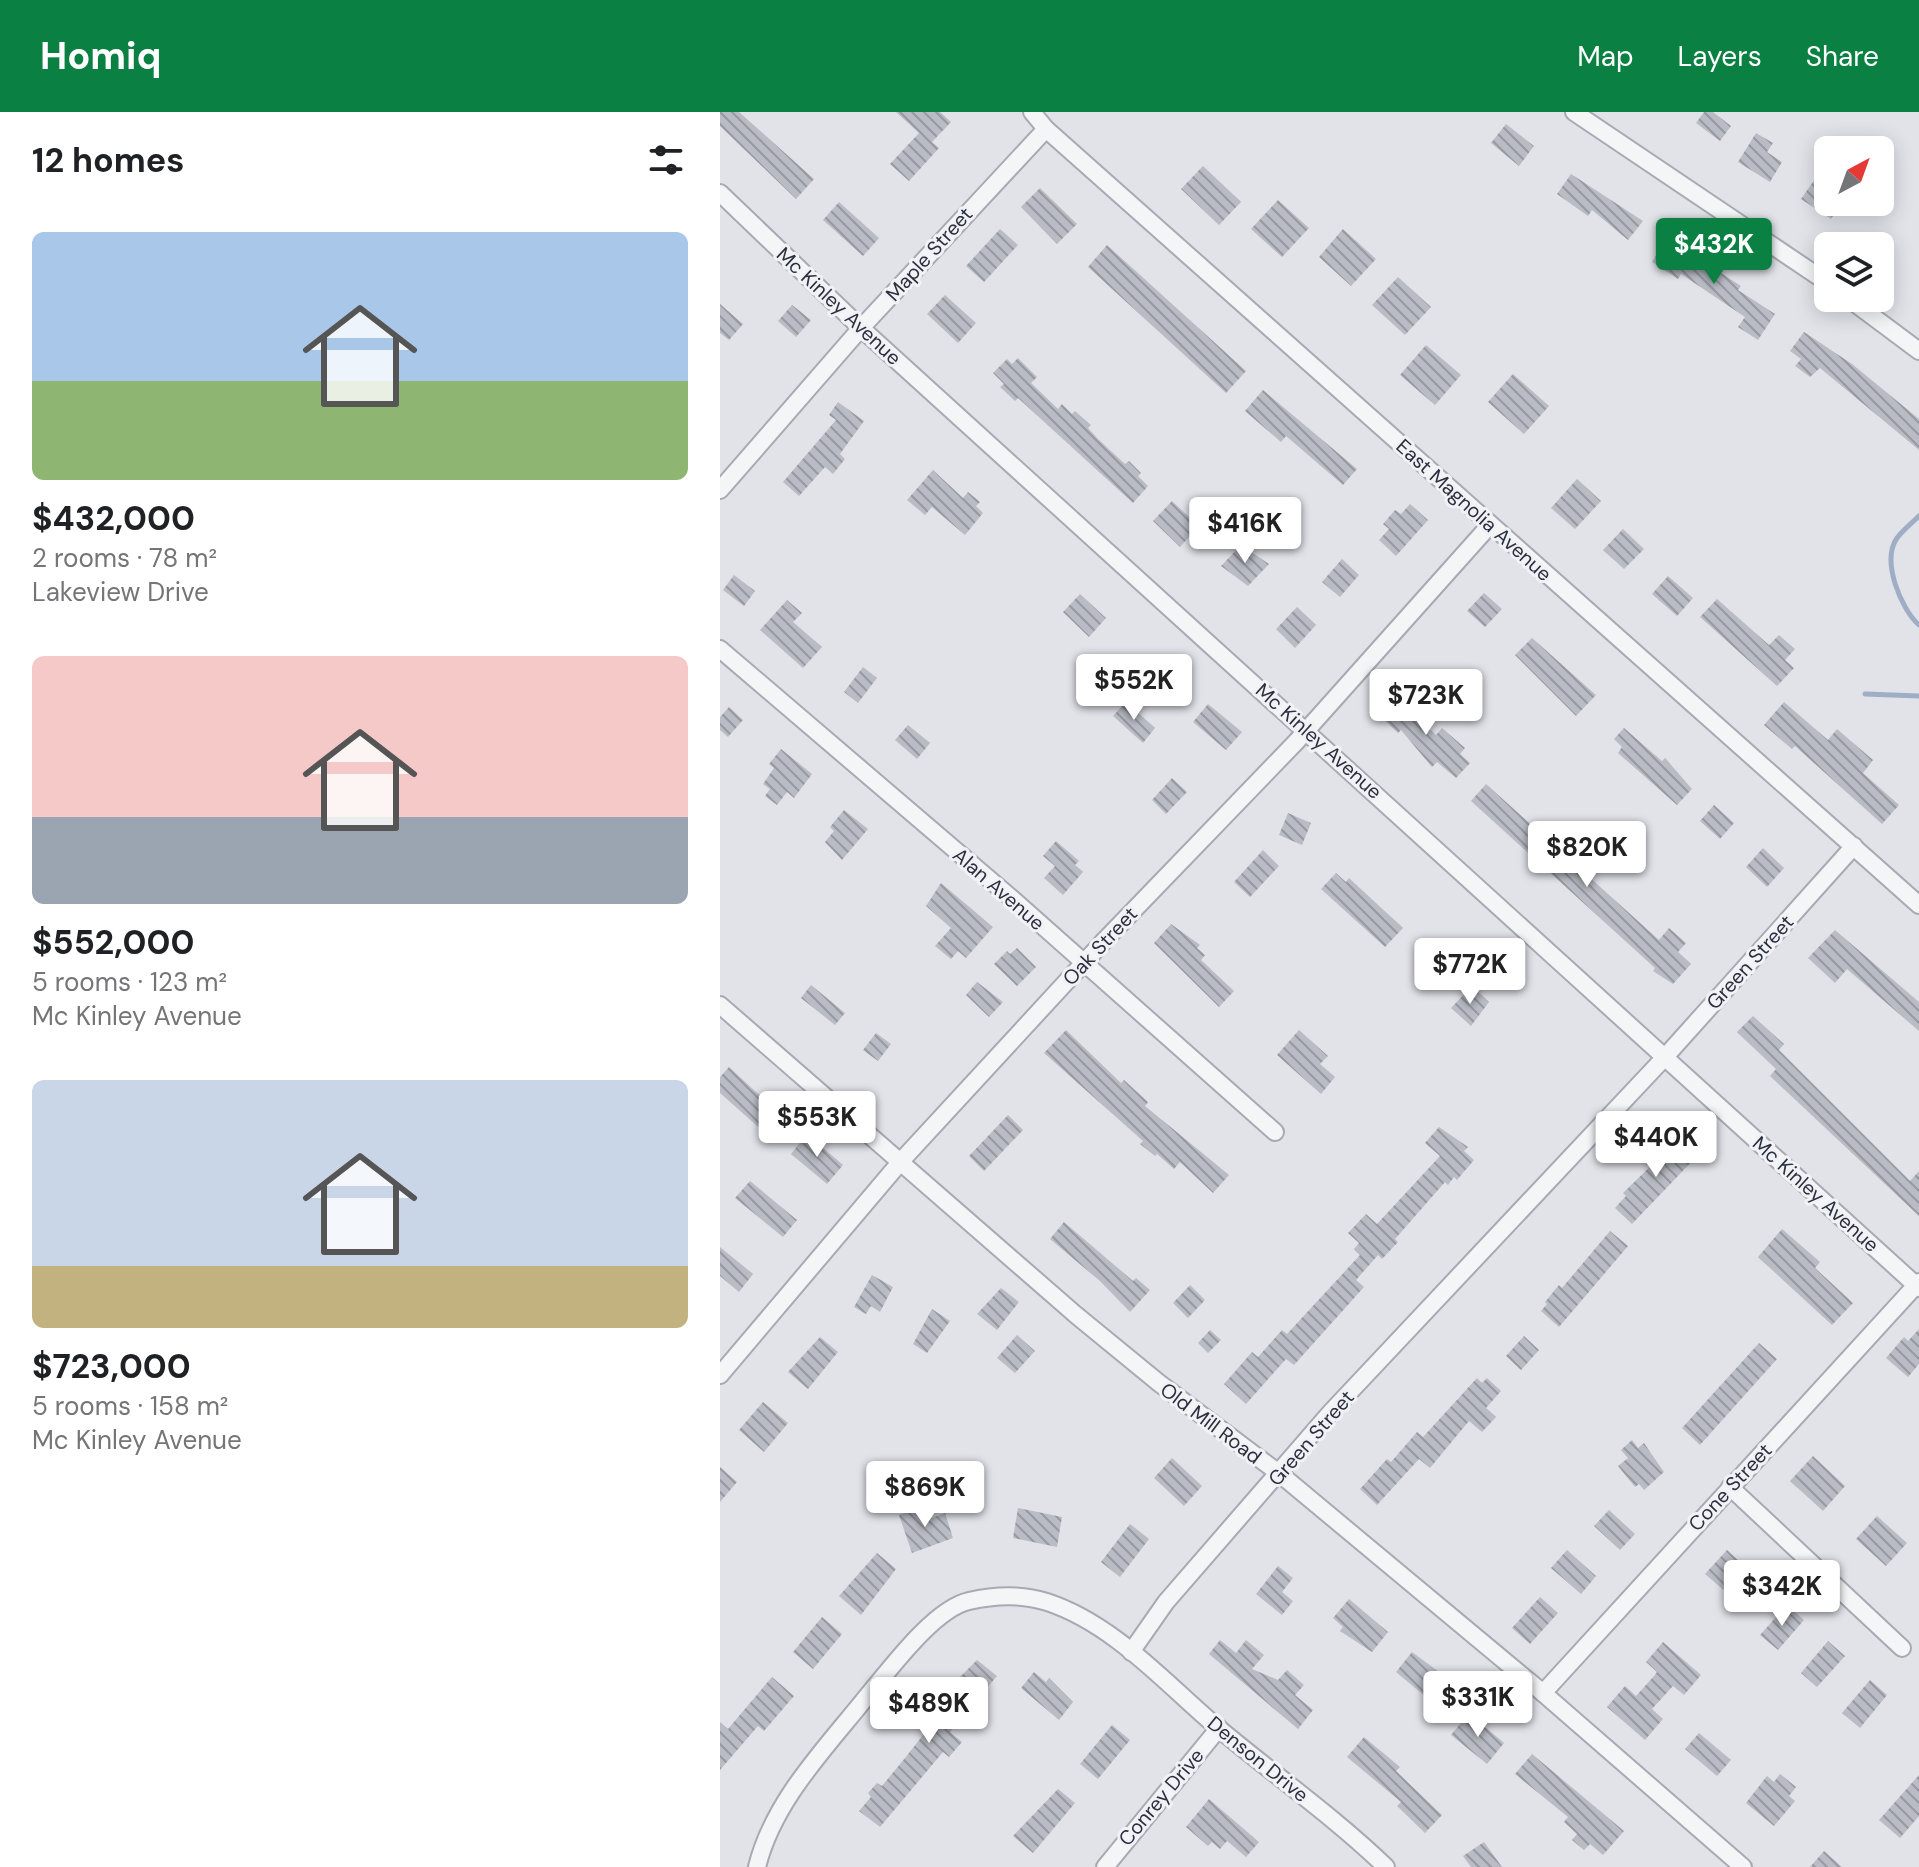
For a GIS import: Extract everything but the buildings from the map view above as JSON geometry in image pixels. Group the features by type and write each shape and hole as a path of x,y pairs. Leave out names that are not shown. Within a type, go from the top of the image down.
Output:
{"street":[{"name":"East Magnolia Avenue","path":"1032,112 1046,129 1919,905"},
{"path":"1574,112 1814,274"},
{"name":"Maple Street","path":"720,490 861,328 1046,129"},
{"name":"Mc Kinley Avenue","path":"720,193 861,328 1918,1285"},
{"path":"1867,312 1919,351"},
{"name":"Oak Street","path":"720,1375 902,1160 1084,963 1307,730 1490,525"},
{"name":"Alan Avenue","path":"720,649 1275,1132"},
{"name":"Green Street","path":"1131,1652 1166,1602 1330,1413 1665,1057 1854,846"},
{"name":"Old Mill Road","path":"720,1005 1099,1334 1280,1474 1543,1693 1743,1867"},
{"name":"Cone Street","path":"1543,1693 1918,1285"},
{"path":"1730,1487 1902,1648"},
{"path":"757,1867 762,1846 803,1776 933,1623 965,1601 1005,1595 1046,1601 1083,1618 1131,1652"},
{"name":"Denson Drive","path":"1131,1652 1386,1867"},
{"name":"Conrey Drive","path":"1105,1867 1219,1728"}],"waterway":[{"path":"1919,516 1897,538 1891,559 1900,597 1919,625"},
{"path":"1865,694 1919,696"}]}
